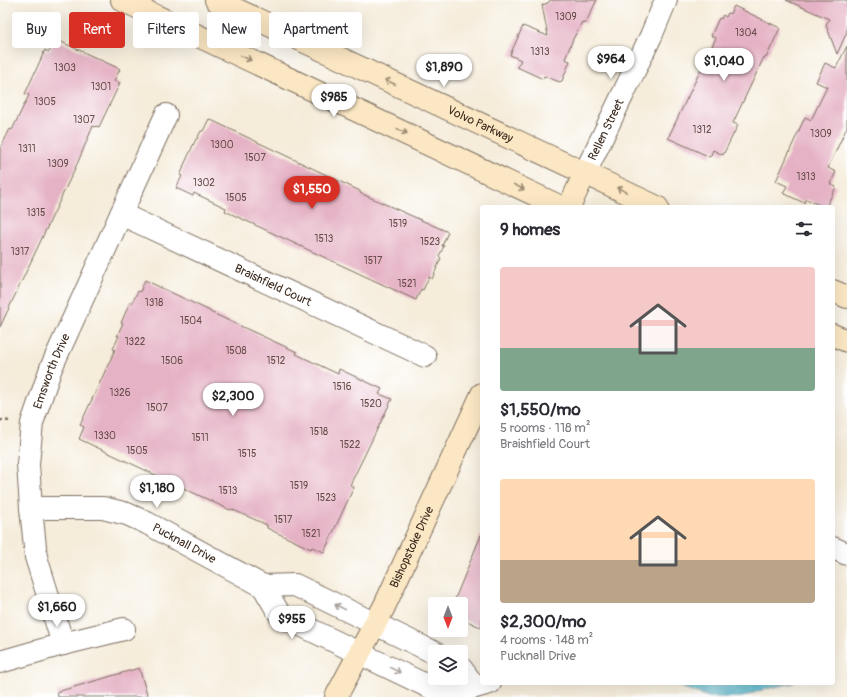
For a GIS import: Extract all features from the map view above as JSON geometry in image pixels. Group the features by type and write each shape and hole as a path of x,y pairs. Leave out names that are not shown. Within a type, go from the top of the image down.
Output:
{"main road":[{"path":"122,0 557,205"},
{"name":"Volvo Parkway","path":"216,0 653,205"},
{"path":"570,205 585,173"},
{"path":"835,292 847,297"},
{"path":"835,336 847,341"},
{"name":"Bishopstoke Drive","path":"336,697 375,624 480,398"}],"street":[{"name":"Rellen Street","path":"585,173 651,36 666,0"},
{"name":"Emsworth Drive","path":"63,644 36,557 28,464 32,424 51,368 166,115"},
{"name":"Braishfield Court","path":"121,214 425,356"},
{"name":"Pucknall Drive","path":"31,508 103,508 127,514 147,523 263,586"},
{"path":"835,549 847,554"},
{"path":"428,650 295,585 263,586 280,615 446,695 483,685"},
{"path":"0,662 124,629"},
{"path":"468,673 480,683"}],"water":[{"path":"675,685 784,685 765,689 742,697 709,697"}],"building":[{"path":"550,0 597,0 585,24 582,22 573,39 565,59 570,61 562,81 560,82 544,76 543,79 517,67 521,60 510,55 523,26 548,36 542,5 548,3"},
{"path":"786,0 847,0 847,32 837,54 826,25 829,19"},
{"path":"734,6 780,28 766,58 764,57 733,123 738,125 723,155 713,150 710,157 668,138 716,38 711,36 719,18 721,19 723,15 726,17 728,13 730,14"},
{"path":"61,42 69,45 69,48 74,48 120,69 114,81 120,83 99,127 93,126 78,162 0,327 0,149 10,129 12,130 29,95 25,94 45,50 49,52 51,48 61,48"},
{"path":"847,46 847,127 828,168 836,172 830,184 836,187 827,205 820,205 806,199 804,203 783,193 787,186 776,181 805,117 811,120 827,87 816,82 825,63 836,68"},
{"path":"209,119 360,191 360,193 448,232 439,256 441,258 432,279 429,277 416,300 225,211 226,208 194,193 193,196 176,188 182,176 180,175 183,167 196,139 201,131 203,131"},
{"path":"145,280 297,352 296,354 338,374 339,369 382,389 379,394 392,399 350,485 354,487 324,552 312,547 311,549 267,528 267,525 231,509 230,510 79,439 84,427 80,425 115,350 113,349 123,323 121,323 130,302 132,303 138,291 140,292"},
{"path":"480,537 480,627 468,621 468,597 456,597"},
{"path":"139,668 148,697 58,697 57,692"}]}
